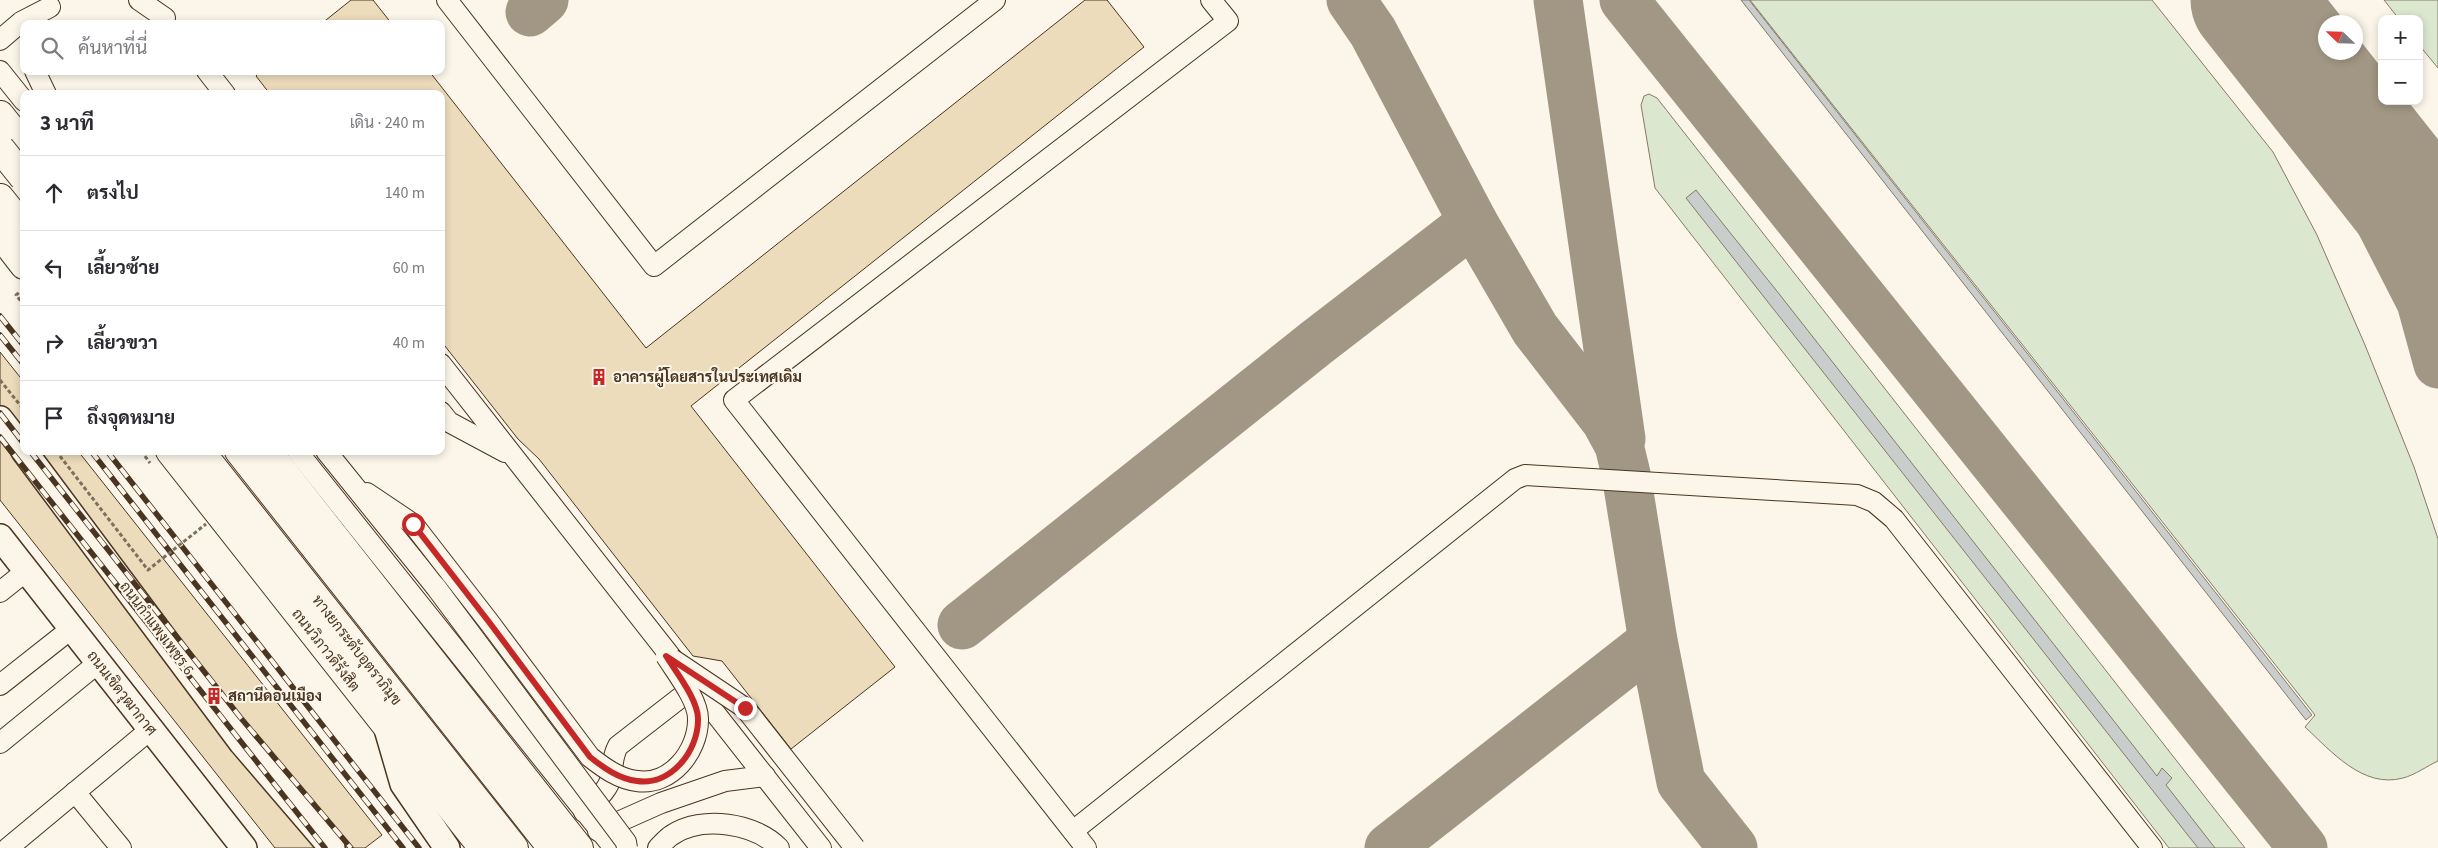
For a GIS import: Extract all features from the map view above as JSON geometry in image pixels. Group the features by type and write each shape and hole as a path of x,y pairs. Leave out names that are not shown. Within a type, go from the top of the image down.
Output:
{"highway":[{"path":"0,115 20,140"},
{"path":"0,148 20,173"},
{"path":"0,198 20,223"},
{"path":"0,234 20,260"},
{"name":"ถนนวิภาวดีรังสิต","path":"173,455 483,848"},
{"name":"ทางยกระดับอุตราภิมุข","path":"203,455 514,848"},
{"name":"ทางยกระดับอุตราภิมุข","path":"242,455 575,842"},
{"path":"270,455 575,842"}],"main road":[{"name":"ถนนกำแพงเพชร 6","path":"0,419 20,446"},
{"name":"ถนนกำแพงเพชร 6","path":"27,455 242,743 332,848"},
{"name":"ถนนเชิดวุฒากาศ","path":"0,538 244,848"},
{"path":"387,728 403,784 447,848"}],"street":[{"path":"139,0 166,20"},
{"path":"154,0 166,20"},
{"path":"447,0 654,266 995,0"},
{"path":"1086,848 734,400 1228,21 1211,0"},
{"path":"42,20 56,3"},
{"path":"25,20 56,3"},
{"path":"0,40 20,23"},
{"path":"0,71 20,96"},
{"path":"37,75 44,90"},
{"path":"210,75 222,90"},
{"path":"445,369 822,848"},
{"path":"349,480 413,524 590,757 609,772 638,781 656,779 675,770 693,748 699,719 690,695 666,656 504,451 449,422 445,417"},
{"path":"300,455 510,716 584,812"},
{"path":"329,455 435,586 560,751 626,842 627,848"},
{"path":"1073,831 1515,479 1525,475 1857,495 1874,502 1894,519 2152,848"},
{"path":"0,592 25,572"},
{"path":"0,685 71,629"},
{"path":"666,656 745,708 855,848"},
{"path":"0,743 98,663"},
{"path":"575,842 584,812 605,790 611,779 613,755 618,746 694,687"},
{"path":"0,842 6,848 150,729"},
{"path":"575,842 661,803 725,781 765,776"},
{"path":"75,792 121,848"},
{"path":"658,848 673,834 700,824 725,823 749,829 778,847"},
{"path":"575,842 614,848"}],"path":[{"path":"0,380 20,405"},
{"path":"59,455 148,570 206,524"}],"green space":[{"path":"1750,0 2152,0 2273,152 2317,235 2365,345 2414,467 2438,539 2438,761 2407,777 2388,780 2374,778 2349,766 2305,727 2315,715"},
{"path":"2384,0 2438,0 2438,68 2423,50 2423,15 2396,15"},
{"path":"1649,94 1657,98 2245,848 2169,848 1655,188 1641,105 1644,96"}],"shaded area":[{"path":"1741,0 1749,0 2312,715 2306,720"},
{"path":"1696,190 2157,776 2162,768 2172,778 2166,785 2215,848 2198,848 1686,198"}],"building":[{"path":"351,0 373,0 389,20 326,20"},
{"name":"อาคารผู้โดยสารในประเทศเดิม","path":"1085,0 1107,0 1144,47 691,406 895,667 791,749 722,661 693,656 539,459 518,439 445,346 445,91 646,348"},
{"name":"อาคารผู้โดยสารในประเทศเดิม","path":"257,75 432,75 444,90 267,90 256,76"},
{"name":"สถานีดอนเมือง","path":"0,352 20,377 20,455 81,455 382,835 365,848 275,848 0,500"}],"taxiway":[{"path":"530,12 544,0"},
{"path":"1351,0 1373,32 1473,222 1535,329 1606,421 1619,445 1626,474 1653,641 1681,782 1733,848"},
{"path":"1558,0 1621,439"},
{"path":"1624,0 2303,848"},
{"path":"2294,54 2421,302 2438,364"},
{"path":"962,625 1316,343 1473,222"},
{"path":"1389,848 1653,641"}],"runway":[{"path":"2251,0 2438,237"}],"railway":[{"path":"0,316 20,341"},
{"path":"0,335 20,360"},
{"path":"0,413 20,439"},
{"path":"0,437 325,848"},
{"path":"33,455 240,717 351,848"},
{"path":"94,455 403,848"},
{"path":"110,455 419,848"}],"place":[{"name":"อาคารผู้โดยสารในประเทศเดิม","path":"599,377"},
{"name":"สถานีดอนเมือง","path":"214,696"}],"route":[{"path":"413,524 590,757 609,772 638,781 656,779 675,770 693,748 699,719 690,695 666,656 745,708"}]}
